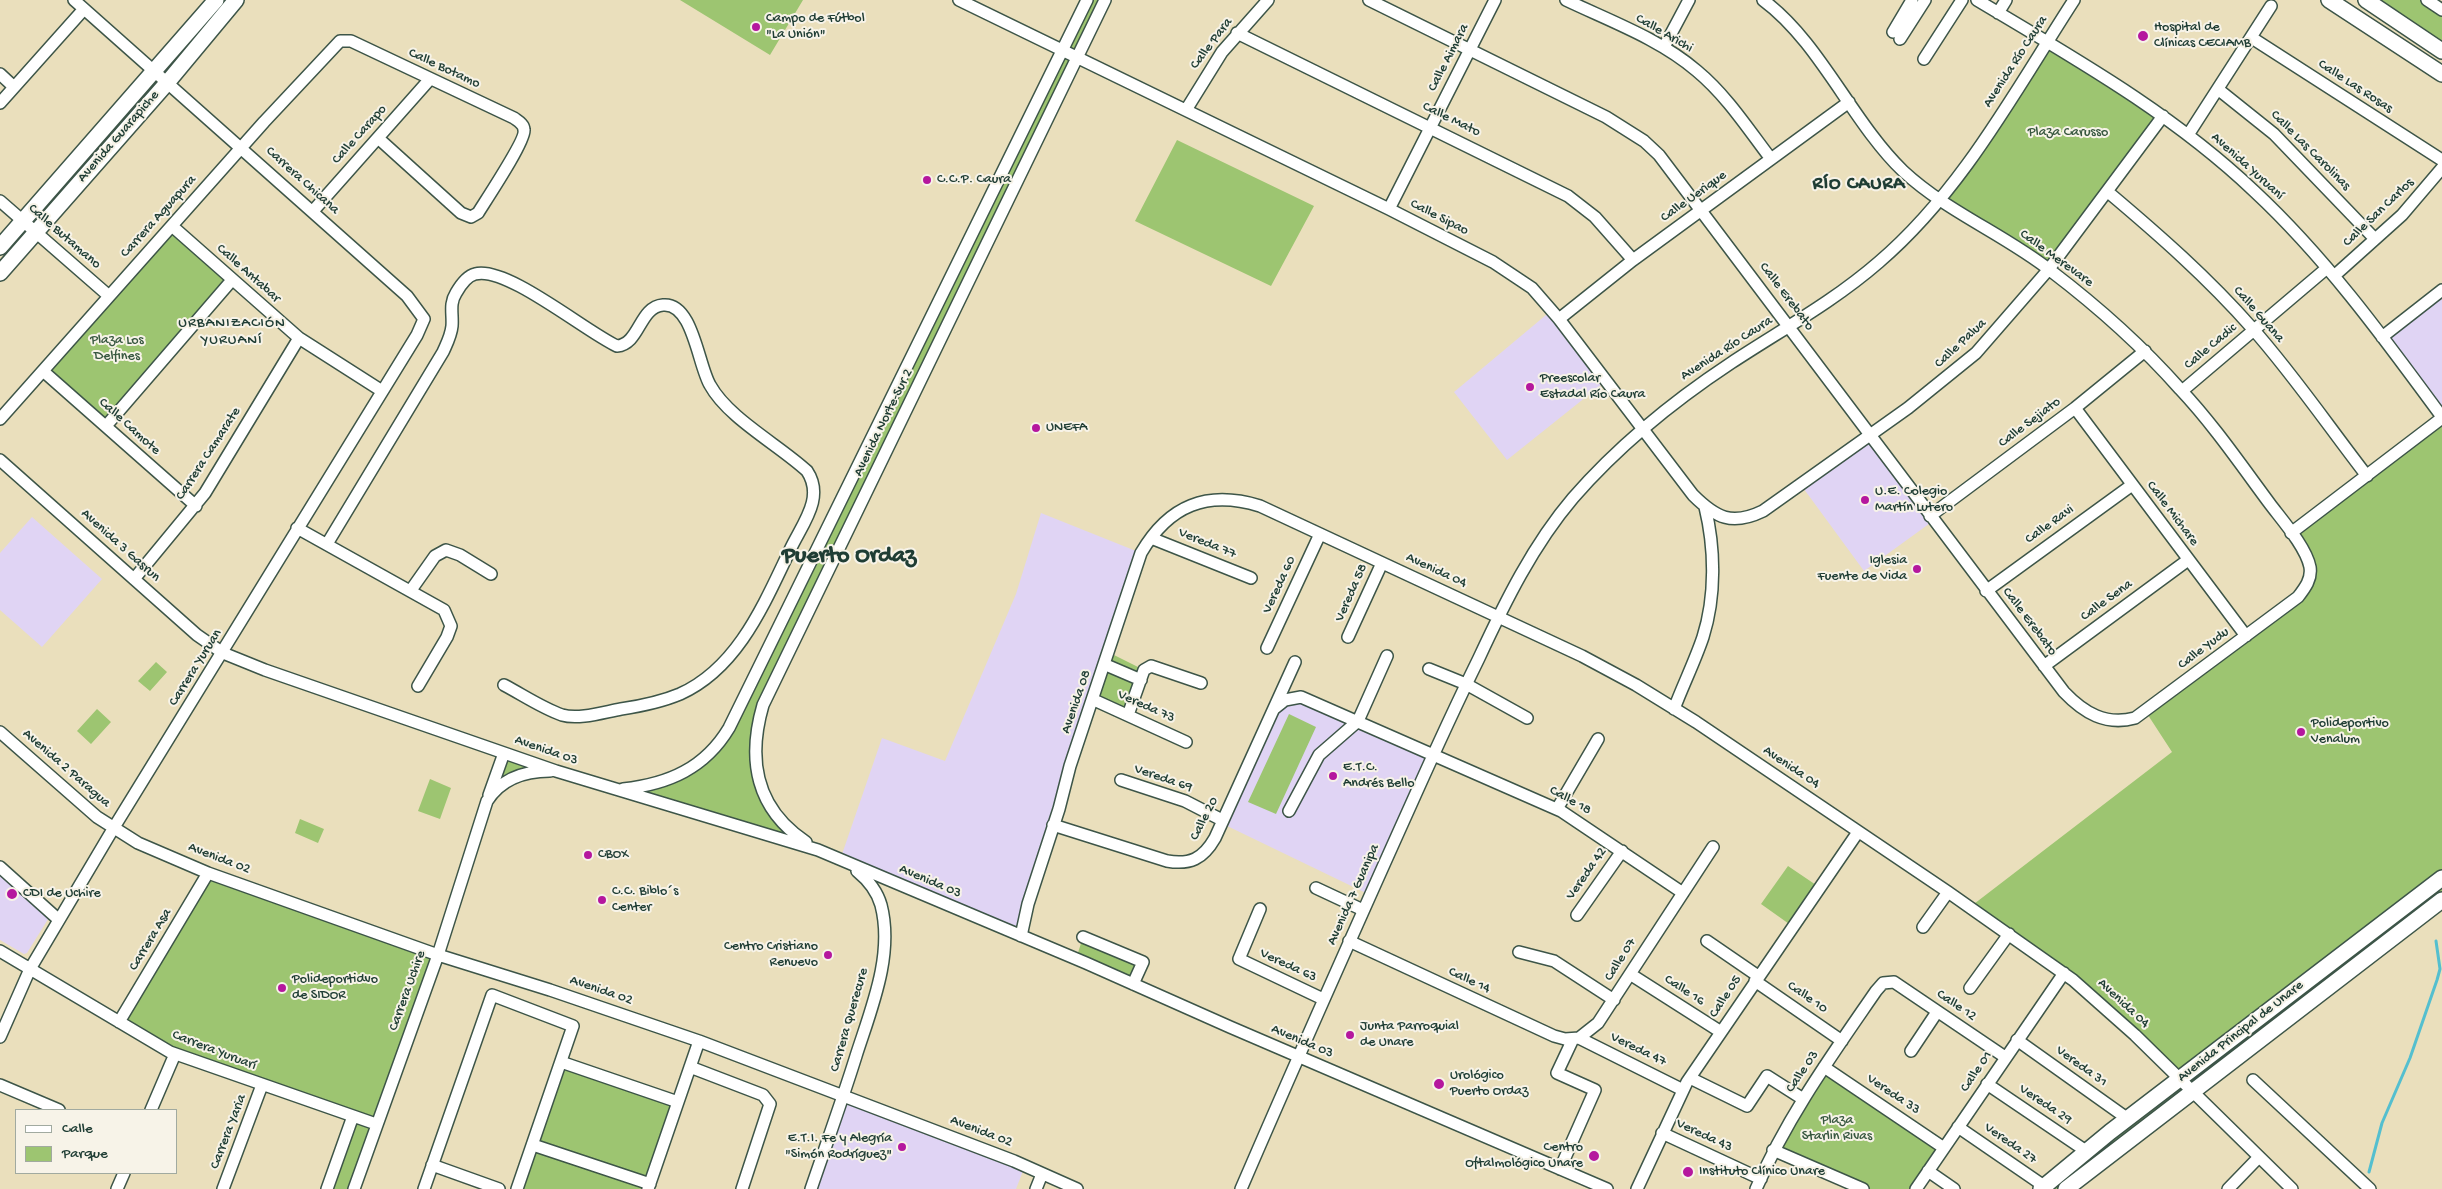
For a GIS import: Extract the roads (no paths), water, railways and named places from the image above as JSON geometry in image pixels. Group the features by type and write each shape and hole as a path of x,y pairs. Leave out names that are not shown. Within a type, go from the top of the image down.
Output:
{"street":[{"name":"Carrera Chicana","path":"74,0 407,296 424,318"},
{"name":"Avenida Guarapiche","path":"0,247 216,0"},
{"name":"Avenida Guarapiche","path":"0,272 168,83 236,0"},
{"name":"Calle Sipao","path":"959,0 1388,209 1520,278 1543,299 1559,319 1681,480 1705,507 1719,516"},
{"name":"Avenida Norte-Sur 2","path":"617,790 669,780 694,767 721,740 820,546 1087,0"},
{"name":"Avenida Norte-Sur 2","path":"818,850 785,826 763,793 754,752 762,704 1106,0"},
{"name":"Calle Para","path":"1186,110 1208,72 1237,33 1268,0"},
{"name":"Calle Erebato","path":"1369,0 1606,117 1627,130 1658,155 1702,210 2044,666 2074,703 2092,716"},
{"name":"Calle Aimara","path":"1388,209 1495,0"},
{"name":"Calle Arichi","path":"1566,0 1664,47 1697,71 1714,86 1771,159"},
{"path":"1664,47 1689,0"},
{"name":"Calle Merevare","path":"1763,0 1786,22 1810,50 1890,157 1902,170 1939,200 2050,269 2145,351 2182,391 2292,533 2310,566"},
{"path":"1912,0 1896,35 1925,0"},
{"path":"1924,59 1962,0"},
{"name":"Avenida Yuruaní","path":"1978,0 2090,67 2163,116 2254,191 2330,272 2382,337 2442,418"},
{"path":"1998,12 2006,0"},
{"name":"Avenida Río Caura","path":"1498,616 1534,552 1553,524 1589,481 1641,428 1691,389 1789,327 1877,264 1908,235 1939,200 1986,137 2074,0"},
{"path":"2329,0 2442,74"},
{"path":"2366,0 2442,51"},
{"path":"2427,0 2442,10"},
{"path":"2188,135 2219,90 2271,6"},
{"path":"0,103 84,9"},
{"name":"Calle Mato","path":"1237,33 1568,196 1595,217 1633,260"},
{"name":"Calle Las Rosas","path":"2252,38 2442,160"},
{"name":"Calle Botamo","path":"344,40 514,118 524,126 525,130 519,145 475,216 466,216 378,138"},
{"name":"Carrera Aguapura","path":"0,418 241,148 336,44 344,40"},
{"path":"0,74 14,87"},
{"name":"Calle Carapo","path":"313,211 430,79"},
{"name":"Calle Las Carolinas","path":"2219,90 2280,139 2375,239"},
{"name":"Calle Uerique","path":"1559,319 1633,260 1850,102"},
{"name":"Calle Palua","path":"1719,516 1733,519 1748,518 1763,511 1870,435 1963,365 2014,312 2050,269 2163,116"},
{"name":"Calle San Carlos","path":"2330,272 2375,239 2416,200 2442,168"},
{"name":"Calle Guana","path":"2108,192 2190,262 2254,330 2367,476"},
{"name":"Calle Butamano","path":"0,201 109,296"},
{"name":"Calle Antabar","path":"172,226 299,338 382,390"},
{"name":"Calle Cadic","path":"2182,391 2254,330 2330,272"},
{"path":"327,544 443,352 450,336 452,303 456,293 471,275 477,273 486,274 522,287 617,346 629,342 649,312 657,306 670,305 679,311 689,324 702,368 715,394 729,408 807,471 814,483 814,502 775,582 738,646 717,669 681,693 635,707 571,716 551,710 504,685"},
{"path":"106,426 232,280"},
{"path":"2382,337 2442,290"},
{"name":"Carrera Yuruan","path":"0,1037 30,969 113,829 417,335 424,318"},
{"name":"Carrera Camarate","path":"134,579 196,506 299,338"},
{"name":"Calle Sejiato","path":"1930,516 2075,408 2145,351"},
{"name":"Calle Camote","path":"43,371 196,506"},
{"name":"Calle Michare","path":"2075,408 2246,636"},
{"path":"2292,533 2442,418"},
{"name":"Avenida 3 Gasrun","path":"0,460 198,635 223,652"},
{"name":"Calle Ravi","path":"1986,591 2132,485"},
{"name":"Avenida 04","path":"1198,503 1212,500 1242,501 1260,506 1498,616 1601,666 1674,709 1948,892 2064,973 2103,1005 2292,1189"},
{"name":"Avenida 08","path":"1021,936 1028,904 1070,766 1106,665 1138,562 1150,538 1172,515 1198,503"},
{"path":"1674,709 1703,636 1706,619 1713,566 1712,534 1705,507"},
{"path":"298,528 444,610 451,626 447,637 418,686"},
{"name":"Vereda 60","path":"1267,648 1320,534"},
{"name":"Vereda 77","path":"1150,538 1251,578"},
{"path":"411,590 435,556 443,550 449,550 460,555 491,574"},
{"name":"Calle Sena","path":"2044,666 2188,560"},
{"name":"Vereda 58","path":"1348,637 1382,562"},
{"name":"Calle Yudu","path":"2092,716 2113,721 2136,718 2298,597 2310,575 2310,566"},
{"name":"Avenida 7 Guanipa","path":"1242,1189 1363,910 1498,616"},
{"name":"Avenida 03","path":"223,652 266,670 556,771 818,850 1607,1189"},
{"path":"1289,811 1319,755 1358,721 1387,656"},
{"name":"Calle 20","path":"1053,825 1179,863 1190,862 1206,852 1295,662"},
{"path":"1106,665 1143,675"},
{"path":"1128,715 1143,675 1155,666 1201,683"},
{"path":"1429,669 1466,684 1526,718"},
{"path":"1274,708 1285,700 1301,697 1433,754"},
{"name":"Vereda 73","path":"1094,700 1186,742"},
{"name":"Avenida 2 Paragua","path":"0,732 113,829"},
{"path":"1557,809 1598,739"},
{"name":"Carrera Uchire","path":"354,1189 438,955 504,752"},
{"name":"Calle 18","path":"1433,754 1557,809 1622,850 1683,893"},
{"name":"Carrera Uchire","path":"487,801 492,793 510,779 536,771 556,771"},
{"name":"Vereda 69","path":"1121,780 1185,800 1222,820"},
{"name":"Avenida 02","path":"113,829 138,843 208,873 438,955 550,990 699,1041 997,1154 1077,1189"},
{"name":"Calle 05","path":"1637,1189 1662,1133 1690,1078 1858,832"},
{"name":"Calle 07","path":"1576,1039 1592,1029 1614,1000 1713,847"},
{"name":"Vereda 42","path":"1577,915 1622,850"},
{"name":"Carrera Querecure","path":"811,1189 843,1096 879,980 884,937 880,903 873,888 850,865"},
{"path":"0,867 59,920"},
{"name":"Carrera Asa","path":"119,1022 208,873"},
{"name":"Avenida Principal de Unare","path":"2043,1188 2086,1151 2442,878"},
{"path":"1316,888 1363,910"},
{"path":"1923,926 1948,892"},
{"name":"Avenida Principal de Unare","path":"2066,1189 2442,900"},
{"name":"Vereda 63","path":"1260,909 1239,959 1324,999"},
{"path":"1970,988 2009,934"},
{"path":"1083,937 1143,962 1133,984"},
{"name":"Calle 10","path":"1707,941 1842,1041"},
{"name":"Calle 14","path":"1349,942 1554,1036 1576,1039"},
{"name":"Carrera Yuruarí","path":"0,951 175,1054 376,1124"},
{"path":"1519,952 1554,961 1614,1000"},
{"name":"Calle 01","path":"1916,1189 2064,973"},
{"name":"Calle 16","path":"1630,974 1721,1032"},
{"name":"Calle 03","path":"1758,1184 1773,1150 1803,1099 1876,991 1889,981"},
{"name":"Calle 12","path":"1889,981 2005,1058"},
{"path":"424,1189 492,995 573,1026 517,1189"},
{"path":"1911,1051 1937,1012"},
{"path":"1560,1169 1595,1090 1557,1073 1576,1039"},
{"name":"Vereda 47","path":"1576,1039 1683,1090"},
{"name":"Vereda 31","path":"2018,1040 2128,1119"},
{"path":"532,1145 649,1187 699,1041"},
{"path":"151,1109 175,1054"},
{"path":"561,1062 678,1102"},
{"path":"690,1067 763,1095 770,1104 742,1189"},
{"name":"Vereda 33","path":"1824,1067 1944,1148"},
{"path":"1690,1078 1747,1106 1767,1076 1803,1099"},
{"path":"2253,1080 2370,1189"},
{"name":"Vereda 29","path":"1987,1084 2086,1151"},
{"path":"0,1085 57,1109"},
{"name":"Carrera Yaria","path":"223,1189 262,1085"},
{"path":"327,1189 353,1116"},
{"name":"Vereda 27","path":"1958,1127 2043,1188"},
{"name":"Vereda 43","path":"1662,1133 1758,1184"},
{"path":"1773,1150 1863,1189"},
{"path":"2228,1189 2259,1157"},
{"path":"432,1165 500,1189"},
{"path":"1928,1171 1954,1189"},
{"path":"117,1189 124,1174"},
{"path":"1036,1189 1042,1174"}],"waterway":[{"path":"2369,1172 2382,1123 2410,1058 2437,980 2440,969 2436,941"}],"place":[{"name":"Campo de Fútbol \"La Unión\"","path":"756,27"},
{"name":"Hospital de Clínicas CECIAMB","path":"2143,36"},
{"name":"C.C.P. Caura","path":"927,180"},
{"name":"Preescolar Estadal Río Caura","path":"1530,387"},
{"name":"UNEFA","path":"1036,428"},
{"name":"U.E. Colegio Martín Lutero","path":"1865,500"},
{"name":"Iglesia Fuente de Vida","path":"1917,569"},
{"name":"Polideportivo Venalum","path":"2301,732"},
{"name":"E.T.C. Andrés Bello","path":"1333,776"},
{"name":"CBOX","path":"588,855"},
{"name":"CDI de Uchire","path":"12,894"},
{"name":"C.C. Biblo´s Center","path":"602,900"},
{"name":"Centro Cristiano Renuevo","path":"828,955"},
{"name":"Polideportidvo de SIDOR","path":"282,988"},
{"name":"Junta Parroquial de Unare","path":"1350,1035"},
{"name":"Urológico Puerto Ordaz","path":"1439,1084"},
{"name":"E.T.I. Fe y Alegría \"Simón Rodríguez\"","path":"902,1147"},
{"name":"Centro Oftalmológico Unare","path":"1594,1156"},
{"name":"Instituto Clínico Unare","path":"1688,1172"}],"district":[{"name":"RÍO CAURA","path":"1859,185"},
{"name":"URBANIZACIÓN YURUANÍ","path":"232,332"},
{"name":"Puerto Ordaz","path":"849,557"}],"park label":[{"name":"Plaza Carusso","path":"2068,133"},
{"name":"Plaza Los Delfines","path":"117,350"},
{"name":"Plaza Starlin Rivas","path":"1837,1130"}]}
